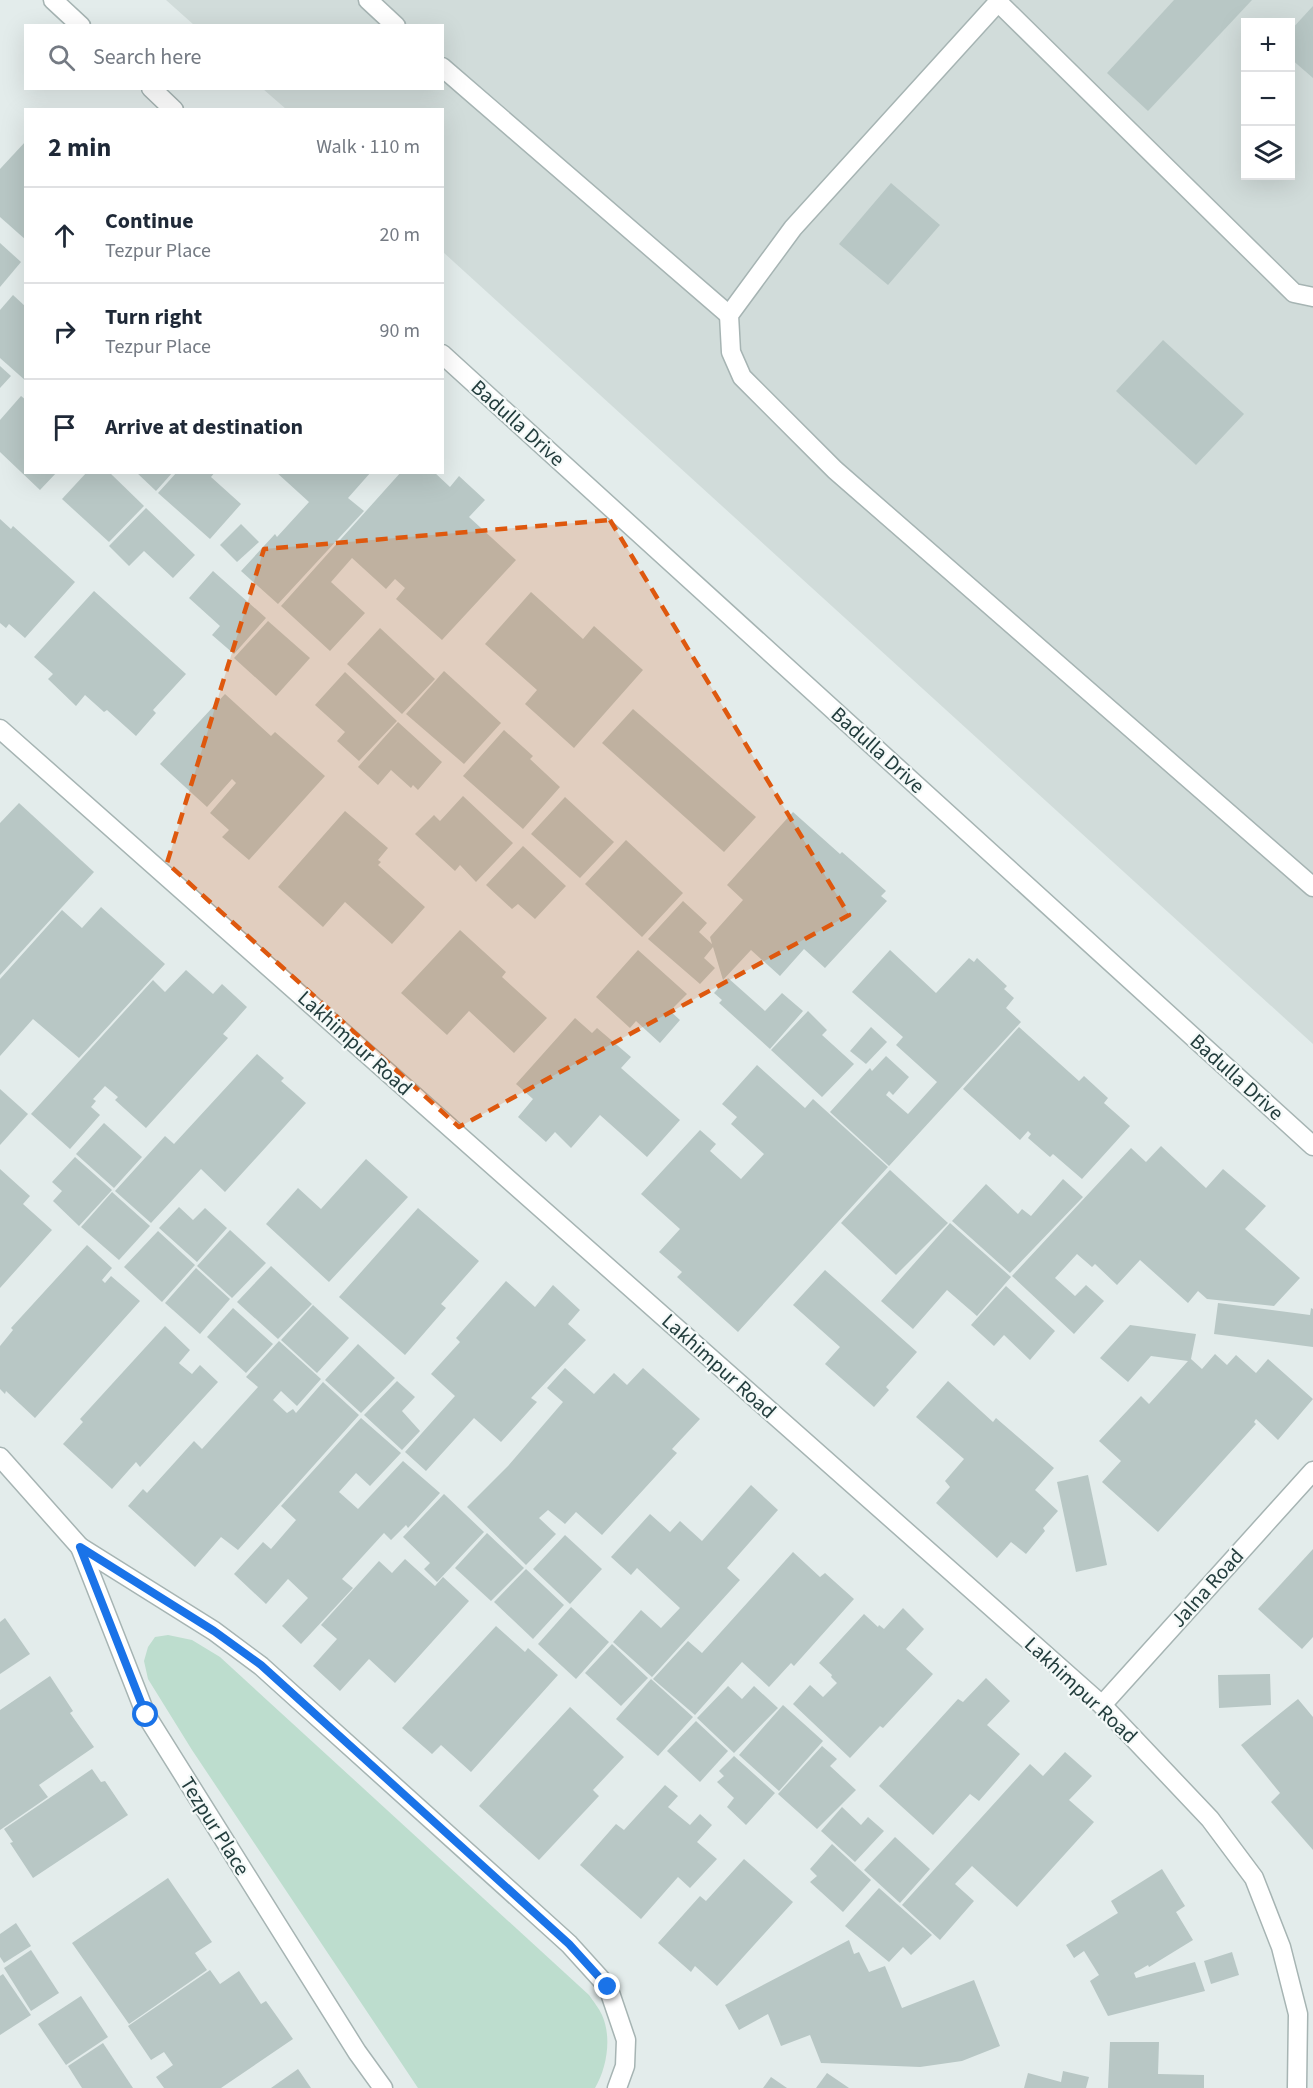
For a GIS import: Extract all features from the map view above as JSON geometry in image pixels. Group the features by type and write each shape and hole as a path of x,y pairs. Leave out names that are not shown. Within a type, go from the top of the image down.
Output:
{"street":[{"path":"53,0 79,24"},
{"path":"368,0 394,24"},
{"path":"1313,297 1294,293 999,1 793,228 729,315 731,352 742,377 835,470 1313,887"},
{"path":"444,69 729,315"},
{"path":"153,90 172,108"},
{"name":"Badulla Drive","path":"444,356 1313,1146"},
{"name":"Lakhimpur Road","path":"0,729 1102,1705 1210,1819 1254,1878 1281,1947 1298,2014 1296,2088"},
{"name":"Tezpur Place","path":"0,1456 80,1547 214,1631 261,1665 569,1944 608,1987 626,2040 625,2066 617,2088"},
{"name":"Jalna Road","path":"1102,1705 1313,1471"},
{"name":"Tezpur Place","path":"80,1547 146,1715 357,2052 383,2088"}],"highlighted area":[{"path":"610,520 849,915 459,1127 167,863 264,549"}],"shaded area":[{"path":"166,0 1313,0 1313,1044 444,253 444,108 285,108 264,90 444,90 444,24 193,24"}],"green space":[{"path":"168,1635 192,1640 220,1657 589,1995 602,2015 607,2033 605,2062 595,2088 418,2088 192,1750 148,1679 144,1661 148,1647 155,1637"}],"building":[{"path":"1174,0 1252,0 1148,111 1107,73"},
{"path":"1313,6 1313,78 1295,62 1295,26"},
{"path":"24,143 24,238 0,217 0,169"},
{"path":"891,183 940,225 888,285 839,244"},
{"path":"0,243 21,262 0,287"},
{"path":"13,295 24,305 24,379 0,358 0,310"},
{"path":"1163,340 1244,414 1196,465 1116,391"},
{"path":"0,366 11,376 0,388"},
{"path":"21,396 24,398 24,474 55,474 40,490 0,452 0,420"},
{"path":"85,474 111,474 144,506 109,542 62,499"},
{"path":"138,474 171,474 156,491"},
{"path":"175,474 213,474 211,477 241,504 210,539 158,493"},
{"path":"278,474 369,474 348,498 364,511 278,604 241,571 309,502"},
{"path":"399,474 436,474 450,487 459,476 485,500 469,517 516,560 442,640 396,599 405,588 395,579 386,589 352,558 331,582 365,613 330,651 281,606"},
{"path":"146,508 195,555 173,578 144,551 129,566 109,546"},
{"path":"0,519 11,529 13,526 75,582 25,638 9,624 6,628 0,623"},
{"path":"241,524 259,542 237,562 220,545"},
{"path":"213,571 266,618 234,654 212,635 220,626 189,598"},
{"path":"94,591 186,674 153,710 156,713 136,736 107,710 104,712 85,695 76,706 48,679 53,674 34,657"},
{"path":"531,592 583,639 594,626 643,670 574,748 525,704 537,690 485,644"},
{"path":"268,621 310,658 276,696 234,658"},
{"path":"380,628 435,679 402,714 347,664"},
{"path":"444,671 501,723 464,764 406,714"},
{"path":"345,672 397,721 359,761 337,741 345,732 315,705"},
{"path":"225,694 271,736 275,732 325,776 249,860 222,837 229,830 210,813 236,783 232,779 207,807 160,764"},
{"path":"633,709 756,817 724,852 602,743"},
{"path":"398,722 442,762 418,790 413,785 411,788 391,770 378,785 358,767"},
{"path":"504,730 533,756 530,759 560,787 523,829 463,776"},
{"path":"463,796 513,843 476,882 460,865 455,871 415,834 434,815 440,821"},
{"path":"565,797 614,842 580,878 531,834"},
{"path":"19,803 94,872 0,975 0,823"},
{"path":"345,811 388,848 378,860 381,862 378,865 425,907 392,944 345,902 323,927 278,887"},
{"path":"793,812 886,891 881,896 887,901 825,968 804,949 780,976 751,950 723,980 713,947 704,958 715,968 700,984 648,939 683,901 707,923 699,932 712,944 710,937 743,900 727,885"},
{"path":"626,840 683,893 642,937 585,884"},
{"path":"523,846 566,886 535,919 518,904 512,909 486,885"},
{"path":"101,907 165,964 79,1058 33,1019 0,1056 0,979 62,910 82,928"},
{"path":"460,930 506,972 502,977 547,1018 514,1053 469,1011 447,1035 401,993"},
{"path":"638,950 687,994 670,1011 680,1020 660,1043 636,1021 630,1028 596,997"},
{"path":"890,950 936,993 969,958 974,962 977,958 1007,986 1004,989 1014,998 1006,1008 1021,1022 889,1166 830,1112 870,1068 872,1071 886,1056 909,1077 893,1095 889,1091 886,1095 908,1114 937,1082 896,1045 903,1037 852,992"},
{"path":"186,970 213,994 222,984 247,1007 223,1034 228,1038 146,1128 115,1100 118,1097 105,1086 93,1099 96,1101 91,1107 100,1115 70,1149 31,1114 153,980 165,992"},
{"path":"728,978 765,1011 782,993 803,1011 770,1049 719,1003 722,1000 714,993"},
{"path":"808,1011 827,1030 822,1035 854,1064 822,1097 771,1050"},
{"path":"575,1018 592,1033 597,1028 631,1057 621,1068 680,1120 647,1157 600,1115 571,1148 555,1132 546,1142 518,1117 533,1099 516,1084"},
{"path":"871,1027 887,1042 866,1064 850,1051"},
{"path":"1019,1027 1079,1081 1084,1076 1108,1098 1104,1103 1130,1126 1082,1179 1053,1154 1050,1157 1028,1138 1031,1134 1028,1131 1020,1140 963,1089"},
{"path":"257,1054 284,1078 281,1081 306,1103 225,1192 201,1169 151,1223 115,1191 165,1136 174,1144"},
{"path":"757,1065 805,1108 813,1099 888,1167 738,1332 677,1277 682,1272 659,1252 680,1229 641,1194 700,1130 716,1144 710,1151 741,1179 764,1154 731,1124 737,1117 722,1104"},
{"path":"0,1089 28,1114 0,1145"},
{"path":"104,1123 142,1157 114,1188 76,1154"},
{"path":"1161,1146 1206,1188 1223,1169 1266,1206 1245,1229 1300,1278 1274,1306 1207,1299 1198,1291 1188,1303 1140,1260 1117,1285 1095,1264 1092,1267 1077,1254 1055,1278 1075,1296 1086,1285 1104,1301 1074,1334 1012,1276 1131,1148 1146,1162"},
{"path":"75,1157 112,1190 79,1226 53,1201 62,1191 52,1182"},
{"path":"366,1159 408,1197 329,1282 266,1224 298,1188 321,1209"},
{"path":"0,1169 30,1196 23,1204 52,1230 0,1288"},
{"path":"890,1170 948,1223 896,1275 841,1223"},
{"path":"1063,1179 1083,1197 1010,1273 952,1221 986,1184 1018,1214 1022,1209 1031,1216"},
{"path":"112,1192 150,1226 119,1260 81,1227"},
{"path":"179,1207 193,1220 205,1208 227,1228 197,1262 159,1228"},
{"path":"418,1208 479,1261 441,1304 446,1308 405,1355 339,1297"},
{"path":"950,1223 1011,1277 977,1316 947,1290 913,1329 881,1301"},
{"path":"230,1230 266,1263 232,1298 197,1266"},
{"path":"158,1231 195,1265 162,1302 124,1267"},
{"path":"87,1245 112,1268 102,1280 105,1283 111,1276 140,1301 35,1418 6,1391 5,1394 0,1389 0,1346 13,1330 11,1328"},
{"path":"271,1266 312,1304 278,1339 237,1302"},
{"path":"196,1268 230,1299 200,1334 165,1303"},
{"path":"825,1270 917,1352 886,1387 889,1390 874,1407 825,1364 840,1347 793,1305"},
{"path":"506,1281 535,1307 553,1285 580,1310 568,1324 586,1340 531,1398 537,1402 501,1442 474,1418 426,1471 405,1452 455,1396 431,1374 460,1342 456,1338"},
{"path":"1006,1286 1055,1331 1030,1360 1004,1335 994,1346 971,1325"},
{"path":"1218,1303 1310,1315 1311,1308 1313,1309 1313,1347 1214,1334"},
{"path":"313,1305 349,1338 317,1373 281,1340"},
{"path":"233,1308 273,1344 246,1373 207,1337"},
{"path":"1130,1325 1196,1334 1191,1359 1202,1369 1215,1354 1227,1365 1236,1355 1256,1373 1268,1359 1313,1399 1278,1440 1256,1419 1254,1422 1256,1424 1158,1532 1102,1482 1121,1461 1099,1441 1141,1396 1149,1404 1188,1361 1151,1356 1128,1382 1100,1358"},
{"path":"165,1326 190,1350 179,1363 192,1374 200,1365 218,1382 140,1467 136,1462 112,1489 63,1444 83,1422 80,1419"},
{"path":"279,1341 321,1379 297,1406 281,1391 273,1400 287,1413 293,1409 296,1413 323,1382 359,1415 238,1550 221,1537 195,1567 128,1506 143,1489 147,1493 194,1441 202,1449 258,1387 246,1377"},
{"path":"358,1344 395,1378 361,1413 325,1380"},
{"path":"565,1368 594,1394 614,1373 627,1385 643,1368 700,1419 672,1449 677,1453 602,1535 576,1512 565,1524 548,1510 539,1518 556,1534 526,1565 467,1507 508,1466 563,1402 547,1388"},
{"path":"397,1381 415,1397 402,1411 420,1431 402,1450 364,1415"},
{"path":"948,1381 993,1422 996,1418 1054,1468 1035,1490 1058,1511 1043,1528 1045,1531 1026,1554 1011,1542 997,1558 936,1503 950,1487 945,1481 964,1459 916,1417"},
{"path":"361,1418 401,1453 370,1486 356,1473 339,1492 358,1509 403,1461 440,1493 408,1528 406,1525 391,1540 384,1533 342,1579 353,1588 301,1644 282,1626 308,1598 288,1579 266,1604 234,1574 263,1542 271,1549 296,1520 281,1506"},
{"path":"1088,1475 1107,1565 1076,1572 1057,1482"},
{"path":"751,1485 778,1510 727,1568 740,1580 652,1677 613,1642 641,1610 661,1628 680,1608 637,1568 631,1575 611,1557 650,1514 670,1532 680,1521 702,1541"},
{"path":"444,1494 484,1532 437,1582 424,1569 430,1563 403,1537"},
{"path":"487,1533 524,1568 491,1601 455,1568"},
{"path":"565,1535 602,1569 570,1604 533,1569"},
{"path":"1313,1549 1313,1637 1302,1649 1258,1609"},
{"path":"793,1552 820,1577 825,1573 854,1599 794,1666 791,1663 769,1687 742,1662 695,1715 653,1679 688,1641 702,1653"},
{"path":"405,1559 435,1586 443,1577 469,1601 395,1683 369,1659 340,1691 313,1666 337,1639 321,1625 379,1561 392,1573"},
{"path":"526,1569 564,1605 533,1639 494,1602"},
{"path":"571,1607 609,1642 576,1679 538,1644"},
{"path":"903,1608 924,1629 906,1649 933,1674 883,1728 880,1726 850,1758 793,1704 810,1685 823,1697 837,1683 819,1663 864,1614 878,1627 879,1625 884,1629"},
{"path":"5,1618 30,1654 0,1674 0,1622"},
{"path":"496,1626 525,1652 528,1648 558,1675 471,1772 441,1745 432,1754 402,1728"},
{"path":"612,1644 648,1678 621,1706 585,1673"},
{"path":"1270,1674 1271,1705 1219,1708 1218,1675"},
{"path":"50,1676 73,1711 70,1713 94,1747 39,1785 48,1797 0,1830 0,1710"},
{"path":"986,1678 1010,1701 987,1725 1020,1754 979,1801 970,1794 933,1835 879,1786 958,1699 963,1702"},
{"path":"651,1679 693,1717 658,1756 616,1719"},
{"path":"728,1686 742,1699 754,1686 778,1708 734,1753 697,1718"},
{"path":"1298,1699 1313,1717 1313,1850 1271,1802 1280,1793 1241,1745"},
{"path":"783,1705 823,1741 779,1791 739,1755"},
{"path":"570,1707 624,1757 593,1790 599,1796 539,1860 479,1806"},
{"path":"696,1721 728,1751 700,1782 667,1751"},
{"path":"822,1746 837,1759 830,1766 856,1790 817,1829 778,1794"},
{"path":"1065,1752 1092,1776 1069,1800 1094,1822 1017,1907 972,1866 955,1884 974,1901 940,1940 902,1905 1030,1764 1043,1776"},
{"path":"734,1756 775,1793 746,1825 727,1807 734,1798 717,1782 724,1776 719,1771"},
{"path":"92,1769 101,1782 105,1781 128,1815 33,1878 10,1843 13,1842 4,1829"},
{"path":"665,1785 678,1796 668,1807 690,1825 700,1814 712,1825 697,1842 717,1859 690,1888 678,1877 641,1919 580,1865 616,1824 624,1830"},
{"path":"842,1807 861,1825 868,1817 884,1831 855,1862 821,1831"},
{"path":"895,1837 930,1869 900,1903 864,1870"},
{"path":"832,1844 871,1880 843,1912 810,1882 817,1876 810,1869"},
{"path":"744,1859 793,1902 717,1986 695,1966 691,1972 658,1943 700,1896 706,1901"},
{"path":"1162,1869 1185,1906 1176,1912 1193,1940 1149,1967 1148,1965 1134,1973 1136,1978 1195,1962 1205,1991 1108,2016 1090,1981 1099,1975 1084,1951 1074,1958 1066,1945 1118,1913 1111,1901"},
{"path":"168,1878 212,1942 195,1953 207,1970 129,2024 72,1943"},
{"path":"879,1888 932,1935 911,1955 903,1947 889,1962 845,1926"},
{"path":"16,1923 31,1946 4,1963 0,1957 0,1934"},
{"path":"849,1940 854,1954 859,1952 869,1972 885,1966 902,2008 974,1980 1000,2046 962,2061 920,2067 821,2063 810,2035 781,2046 768,2014 739,2030 725,2005"},
{"path":"31,1950 59,1993 31,2011 4,1968"},
{"path":"1232,1952 1239,1975 1211,1984 1204,1961"},
{"path":"210,1970 220,1984 239,1971 261,2004 266,2001 293,2039 221,2088 164,2088 156,2077 173,2065 164,2052 151,2060 128,2026"},
{"path":"3,1974 31,2015 0,2035 0,1976"},
{"path":"81,1996 108,2037 66,2065 38,2024"},
{"path":"1110,2042 1159,2042 1158,2074 1204,2075 1204,2088 1108,2088"},
{"path":"103,2043 133,2088 82,2088 68,2066"},
{"path":"298,2069 311,2088 271,2088"},
{"path":"1063,2071 1089,2077 1086,2088 1024,2088 1028,2073 1061,2082"},
{"path":"827,2073 849,2088 816,2088"},
{"path":"771,2077 787,2088 763,2088"}],"route":[{"path":"146,1715 80,1547 214,1631 261,1665 569,1944 608,1987"}]}
